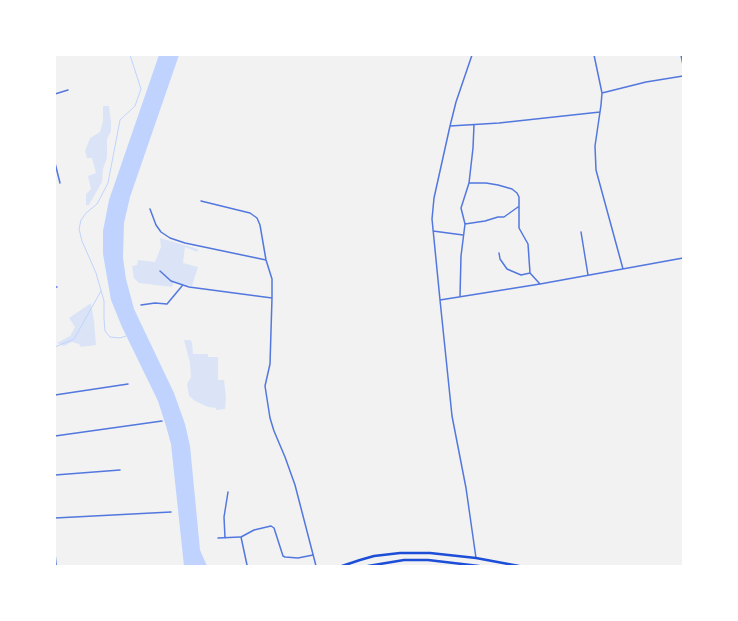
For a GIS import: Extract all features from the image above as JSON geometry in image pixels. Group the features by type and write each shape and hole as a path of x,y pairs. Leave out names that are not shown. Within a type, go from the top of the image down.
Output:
{"main road":[{"path":"342,566 360,560 400,553 430,553 476,558 519,566"},
{"path":"368,566 404,560 428,560 479,566"}],"street":[{"path":"472,55 456,102 450,126 434,198 432,220 451,409 466,488 476,558"},
{"path":"594,55 602,94 595,146 596,170 623,269"},
{"path":"681,55 683,65"},
{"path":"602,94 646,82 683,76"},
{"path":"55,94 68,90"},
{"path":"450,126 474,125 600,112"},
{"path":"460,296 460,264 465,224 461,208 469,183 470,165 473,153 474,125"},
{"path":"55,163 60,183"},
{"path":"469,183 486,183 512,189 517,193 519,197 519,228 528,244 530,273 540,284"},
{"path":"201,201 250,213 257,218 260,225 266,260 272,279 270,364 266,380 266,394 274,432 295,485 316,566"},
{"path":"465,224 504,217 518,207"},
{"path":"150,209 156,225 161,232 170,238 185,243 266,260"},
{"path":"433,231 463,235"},
{"path":"581,232 588,276"},
{"path":"499,253 500,259 508,270 521,275 530,273"},
{"path":"440,300 588,276 683,258"},
{"path":"160,271 170,282 183,286 272,298"},
{"path":"141,305 155,303 167,304 183,286"},
{"path":"55,395 128,384"},
{"path":"55,436 162,420"},
{"path":"55,476 120,470"},
{"path":"225,538 224,517 228,492"},
{"path":"55,518 171,512"},
{"path":"218,538 241,537 254,530 271,526 274,528 285,557 294,558 313,555"},
{"path":"241,537 247,565"},
{"path":"55,556 56,566"},
{"path":"451,566 452,562"}],"shaded area":[{"path":"103,106 109,106 111,122 111,131 107,139 107,158 103,169 102,182 89,205 86,205 86,194 91,189 88,176 96,173 92,158 87,158 85,151 90,138 100,132 103,121"},
{"path":"160,238 198,249 197,252 185,247 183,263 198,267 192,286 174,281 172,287 139,283 134,278 132,266 137,265 138,260 155,262 161,247"},
{"path":"91,303 96,345 81,347 79,344 72,342 64,346 57,343 70,336 75,327 69,318"},
{"path":"184,340 190,340 192,342 193,354 208,354 208,357 218,357 218,380 224,380 226,397 225,409 216,410 216,408 208,407 195,401 189,396 187,384 191,377 190,363"}],"water":[{"path":"159,55 179,55 130,197 124,223 123,258 126,279 134,309 174,393 185,424 190,446 200,550 207,566 184,566 171,444 158,401 122,327 111,300 103,254 103,231 109,200"}],"waterway":[{"path":"126,336 120,338 110,337 105,331 104,301 96,273 82,241 79,229 81,220 86,213 97,204 108,183 120,120 135,106 141,89 130,55"},
{"path":"55,347 74,339 101,291"}]}
